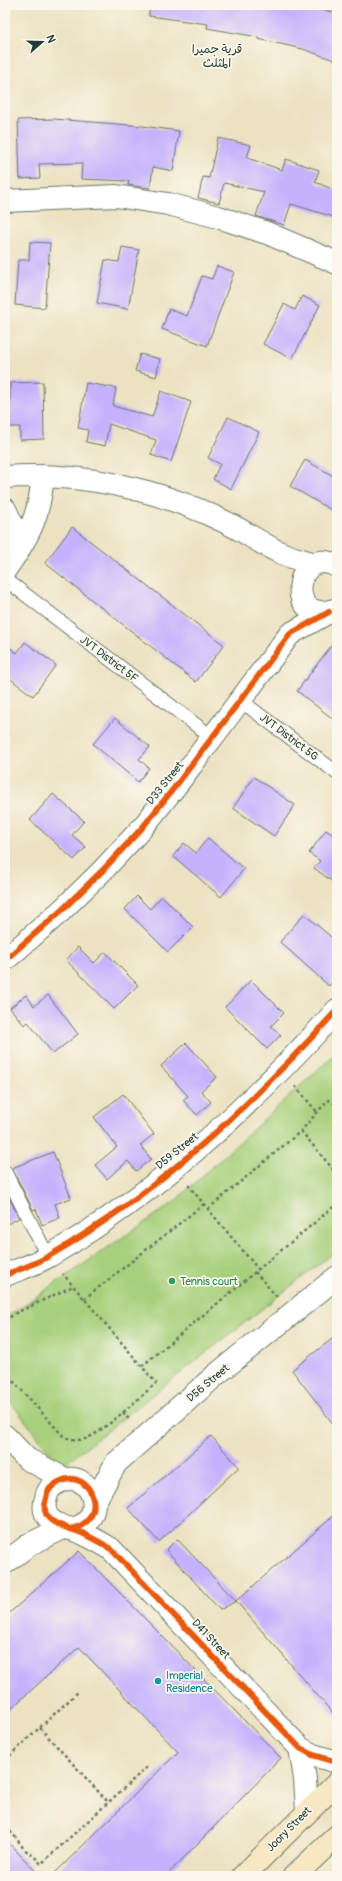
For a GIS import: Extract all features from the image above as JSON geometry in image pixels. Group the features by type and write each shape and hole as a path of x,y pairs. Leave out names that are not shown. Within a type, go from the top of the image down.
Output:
{"street":[{"path":"7,201 116,196 168,204 218,217 268,233 337,263"},
{"path":"5,570 18,552 35,520 43,476"},
{"path":"5,477 43,476 105,482 165,497 222,520 276,551 329,562"},
{"path":"5,509 12,524 18,552"},
{"path":"276,551 300,588 307,606 314,610 334,611"},
{"name":"D33 Street","path":"5,960 62,910 103,870 146,822 213,738 290,634 305,572 329,562"},
{"name":"D33 Street","path":"290,634 334,611"},
{"name":"D59 Street","path":"5,1275 48,1257 113,1214 174,1168 247,1104 282,1070 336,1013"},
{"name":"D56 Street","path":"94,1505 116,1463 217,1374 337,1277"},
{"path":"5,1436 27,1459 91,1491 94,1505 92,1514 85,1523 66,1528 13,1556"},
{"path":"27,1459 52,1522 66,1528"},
{"path":"13,1556 46,1504 53,1486 116,1463"},
{"name":"D41 Street","path":"94,1505 111,1549"},
{"name":"D41 Street","path":"66,1528 91,1538 111,1549 300,1748 337,1762"},
{"path":"300,1748 305,1779 307,1810"},
{"name":"Joory Street","path":"243,1876 307,1810 337,1783"},
{"path":"294,1876 337,1836"}],"lane":[{"name":"JVT District 5F","path":"5,579 213,738"},
{"name":"JVT District 5G","path":"240,700 337,773"},
{"path":"5,1172 48,1257"}],"path":[{"path":"5,106 7,201"},
{"path":"282,1070 318,1113"},
{"path":"208,1209 301,1131 328,1100 337,1105"},
{"path":"301,1131 337,1174"},
{"path":"174,1168 258,1269"},
{"path":"84,1299 204,1204"},
{"path":"142,1366 337,1204"},
{"path":"255,1272 292,1313"},
{"path":"5,1321 14,1314 73,1286 156,1383 123,1412 91,1436 78,1440 64,1437 5,1372"},
{"path":"5,1760 79,1691"},
{"path":"40,1728 108,1802"},
{"path":"5,1828 13,1834 24,1849 41,1864 147,1767"}],"green space":[{"path":"337,1052 337,1250 61,1467 5,1395 5,1318 173,1203"}],"building":[{"path":"149,5 300,5 337,13 337,61 303,49 258,39 258,37 207,28 208,24 149,16"},
{"path":"54,119 142,126 179,131 173,171 153,167 150,188 128,185 129,181 81,179 82,163 39,164 40,178 20,179 18,120"},
{"path":"218,138 251,145 247,158 282,170 286,159 319,170 315,182 337,191 337,218 291,204 284,225 256,216 264,192 224,183 219,203 198,198 203,177 209,178"},
{"path":"30,242 50,243 45,308 15,305 18,260 29,260"},
{"path":"122,247 139,250 128,309 97,303 105,260 119,262"},
{"path":"217,266 234,272 207,346 162,329 169,309 187,316 202,276 212,279"},
{"path":"302,296 320,305 292,359 263,344 284,304 295,310"},
{"path":"140,354 160,359 156,377 135,371"},
{"path":"43,382 44,439 20,440 20,427 10,427 10,383"},
{"path":"86,383 116,388 113,406 152,417 161,391 191,402 171,462 151,455 156,440 109,424 105,446 86,442 88,430 78,428"},
{"path":"228,417 259,432 231,489 213,479 220,464 208,458"},
{"path":"305,460 337,478 337,498 331,510 290,486"},
{"path":"72,527 224,645 196,682 45,563"},
{"path":"337,638 337,722 297,691"},
{"path":"25,642 56,665 33,696 5,675 5,644 17,653"},
{"path":"115,718 150,747 139,759 149,768 138,782 93,744"},
{"path":"254,777 295,805 274,836 233,808"},
{"path":"53,794 84,821 72,835 86,847 74,860 30,820"},
{"path":"326,830 336,837 337,836 337,885 314,868 320,861 309,853"},
{"path":"208,838 244,869 221,897 173,856 184,843 196,853"},
{"path":"137,896 150,909 162,896 193,927 168,952 125,909"},
{"path":"304,914 337,942 337,976 329,986 280,942"},
{"path":"78,947 94,963 105,952 138,985 114,1009 66,960"},
{"path":"251,980 284,1013 271,1026 281,1035 267,1049 225,1007"},
{"path":"26,995 34,1006 48,995 78,1034 53,1054 28,1022 24,1025 10,1008"},
{"path":"186,1043 217,1077 201,1091 211,1102 197,1115 183,1100 188,1096 161,1066"},
{"path":"123,1094 154,1134 140,1145 151,1159 136,1171 128,1161 107,1179 95,1165 117,1147 94,1117"},
{"path":"53,1152 71,1198 55,1204 60,1218 42,1225 36,1209 33,1210 12,1168"},
{"path":"5,1190 19,1218 5,1225"},
{"path":"337,1335 337,1429 292,1370"},
{"path":"211,1436 239,1467 159,1542 128,1508"},
{"path":"337,1513 337,1718 236,1601"},
{"path":"177,1539 236,1601 220,1610 166,1550"},
{"name":"Imperial Residence","path":"79,1551 281,1758 166,1876 52,1876 178,1752 79,1647 5,1714 5,1617"},
{"path":"5,1839 40,1876 5,1876"}],"cycle path":[{"path":"5,960 62,910 103,870 142,828 178,783 290,634 329,612"},
{"path":"5,1275 44,1259 89,1231 166,1175 238,1112 272,1079 337,1010"},
{"path":"69,1529 82,1525 90,1517 93,1507 92,1497 88,1488 81,1481 71,1479 56,1483 49,1491 45,1507 49,1519 61,1526 68,1528 75,1531 82,1533 111,1549 300,1748 313,1755 337,1762"}],"place":[{"name":"Tennis court","path":"172,1281"},
{"name":"Imperial Residence","path":"158,1681"}],"district":[{"name":"قرية جميرا المثلث","path":"217,56"}]}
